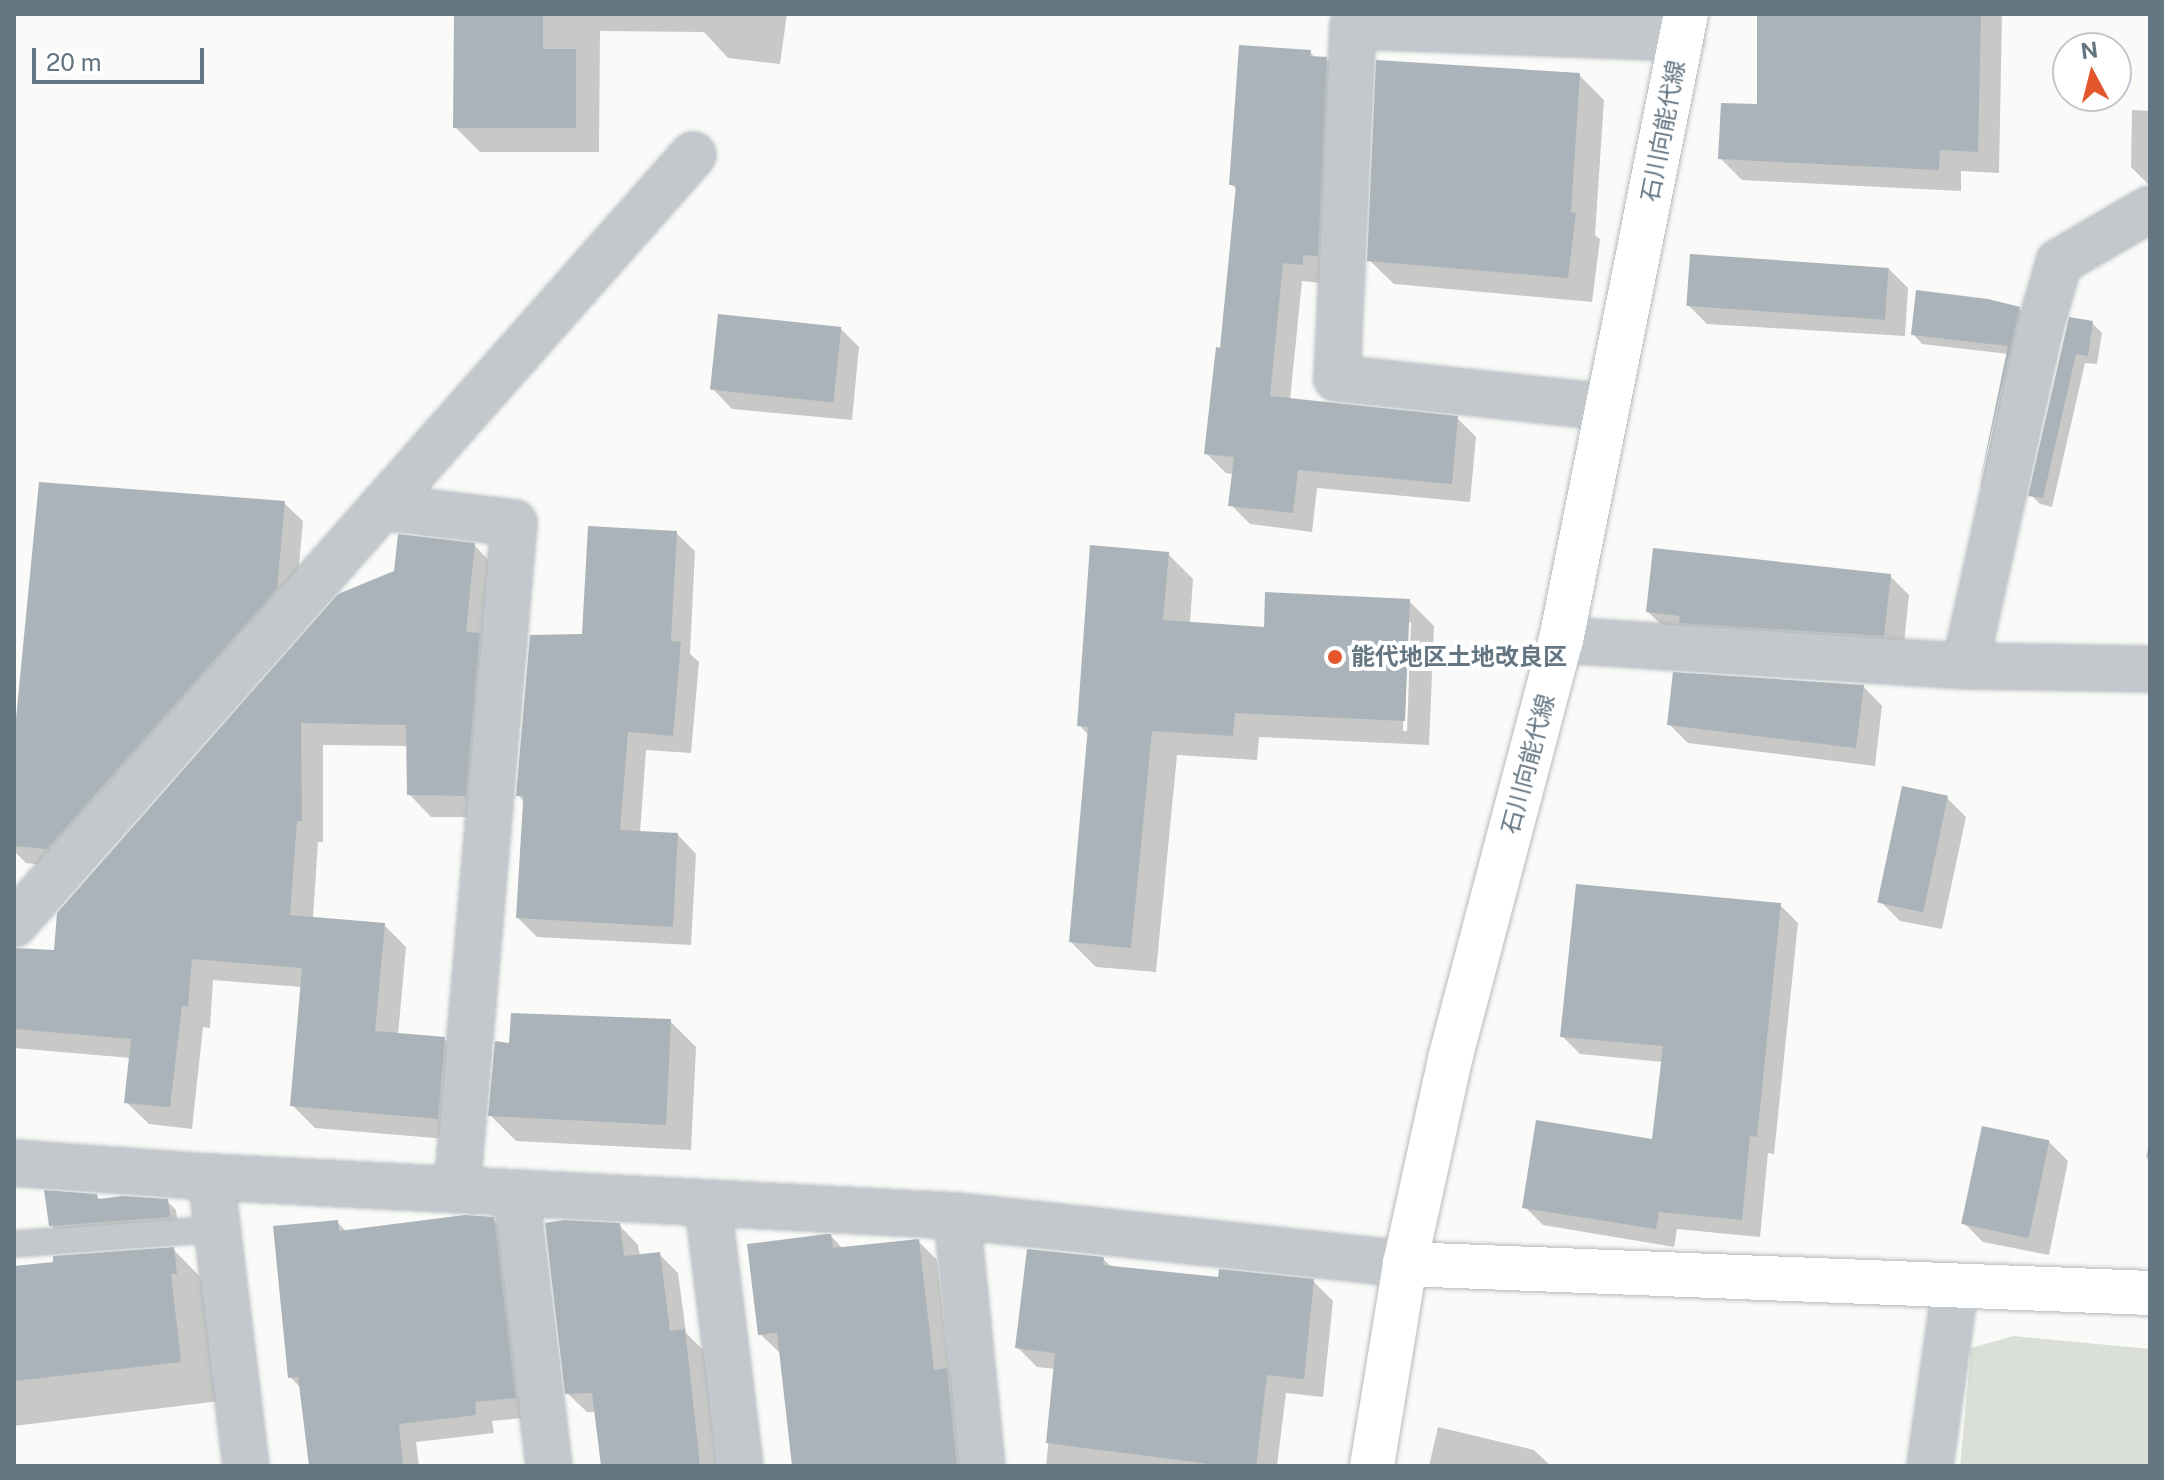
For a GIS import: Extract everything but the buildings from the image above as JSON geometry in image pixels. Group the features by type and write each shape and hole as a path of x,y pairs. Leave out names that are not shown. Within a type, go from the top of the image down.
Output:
{"main road":[{"name":"石川向能代線","path":"1372,1466 1405,1264 1450,1059 1561,640 1684,26"},
{"path":"1405,1264 1955,1288 2150,1293"}],"street":[{"path":"1607,407 1337,378 1353,26 1684,26"},
{"path":"14,924 693,155"},
{"path":"1965,666 2040,328 2059,262 2150,209"},
{"path":"382,507 514,523 457,1189"},
{"path":"1561,640 1965,666 2150,669"},
{"path":"14,1163 708,1205 957,1216 1405,1264"},
{"path":"211,1177 246,1466"},
{"path":"516,1193 549,1466"},
{"path":"708,1205 740,1466"},
{"path":"957,1216 982,1466"},
{"path":"1930,1466 1955,1288"}],"lane":[{"path":"14,1244 218,1229"}],"shaded area":[{"path":"2013,1336 2150,1349 2150,1466 1960,1466 1971,1348"}],"place":[{"name":"能代地区土地改良区","path":"1335,657"}]}
